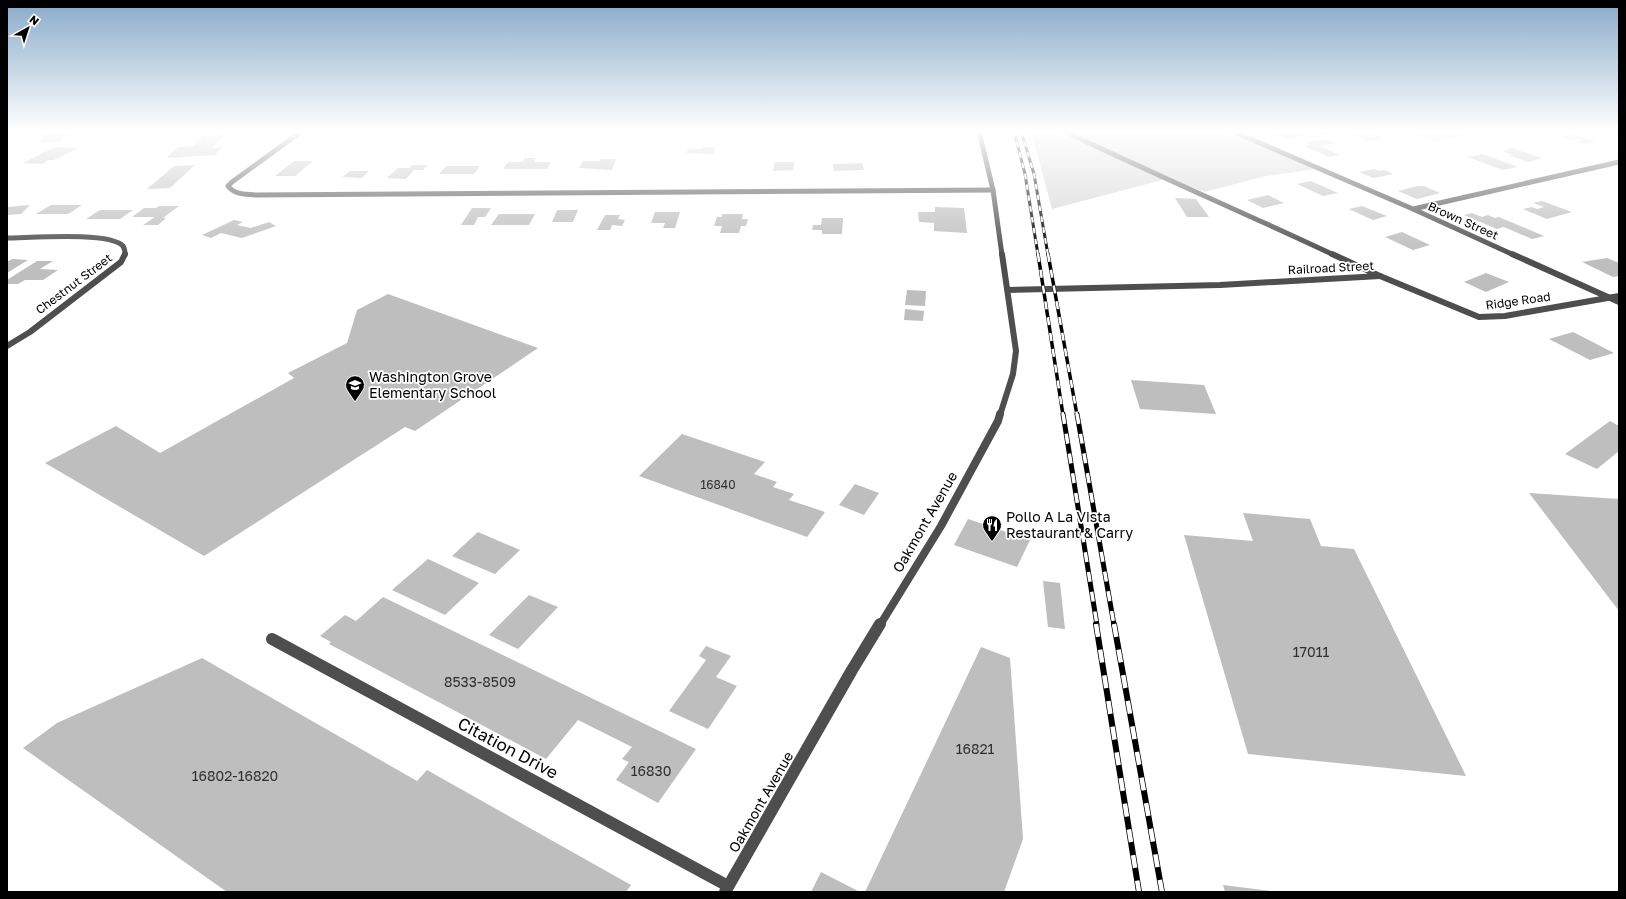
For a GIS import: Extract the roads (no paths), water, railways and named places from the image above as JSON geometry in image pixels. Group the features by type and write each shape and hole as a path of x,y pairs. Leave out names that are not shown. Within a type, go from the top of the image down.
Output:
{"street":[{"path":"244,173 228,186 230,190 237,193 255,195 993,190"},
{"name":"Oakmont Avenue","path":"727,889 852,670 941,526 998,420 1014,374 1016,351 993,190 989,173"},
{"name":"Railroad Street","path":"1154,173 1239,210 1380,276"},
{"name":"Brown Street","path":"1329,173 1619,302"},
{"path":"1413,209 1571,173"},
{"name":"Chestnut Street","path":"7,238 101,239 121,245 125,255 121,262 110,271 30,332 7,346"},
{"name":"Railroad Street","path":"1007,290 1226,285 1380,276"},
{"name":"Ridge Road","path":"1380,276 1479,318 1505,316 1619,296"},
{"name":"Citation Drive","path":"272,639 727,889"}],"railway":[{"path":"1025,173 1038,255"},
{"path":"1034,173 1048,255"},
{"path":"1038,254 1063,415"},
{"path":"1048,254 1077,415"},
{"path":"1063,414 1097,625"},
{"path":"1077,414 1114,625"},
{"path":"1096,624 1139,892"},
{"path":"1114,624 1162,892"}],"place":[{"name":"Washington Grove Elementary School","path":"355,402"},
{"name":"Pollo A La Vista Restaurant & Carry","path":"992,542"}]}
